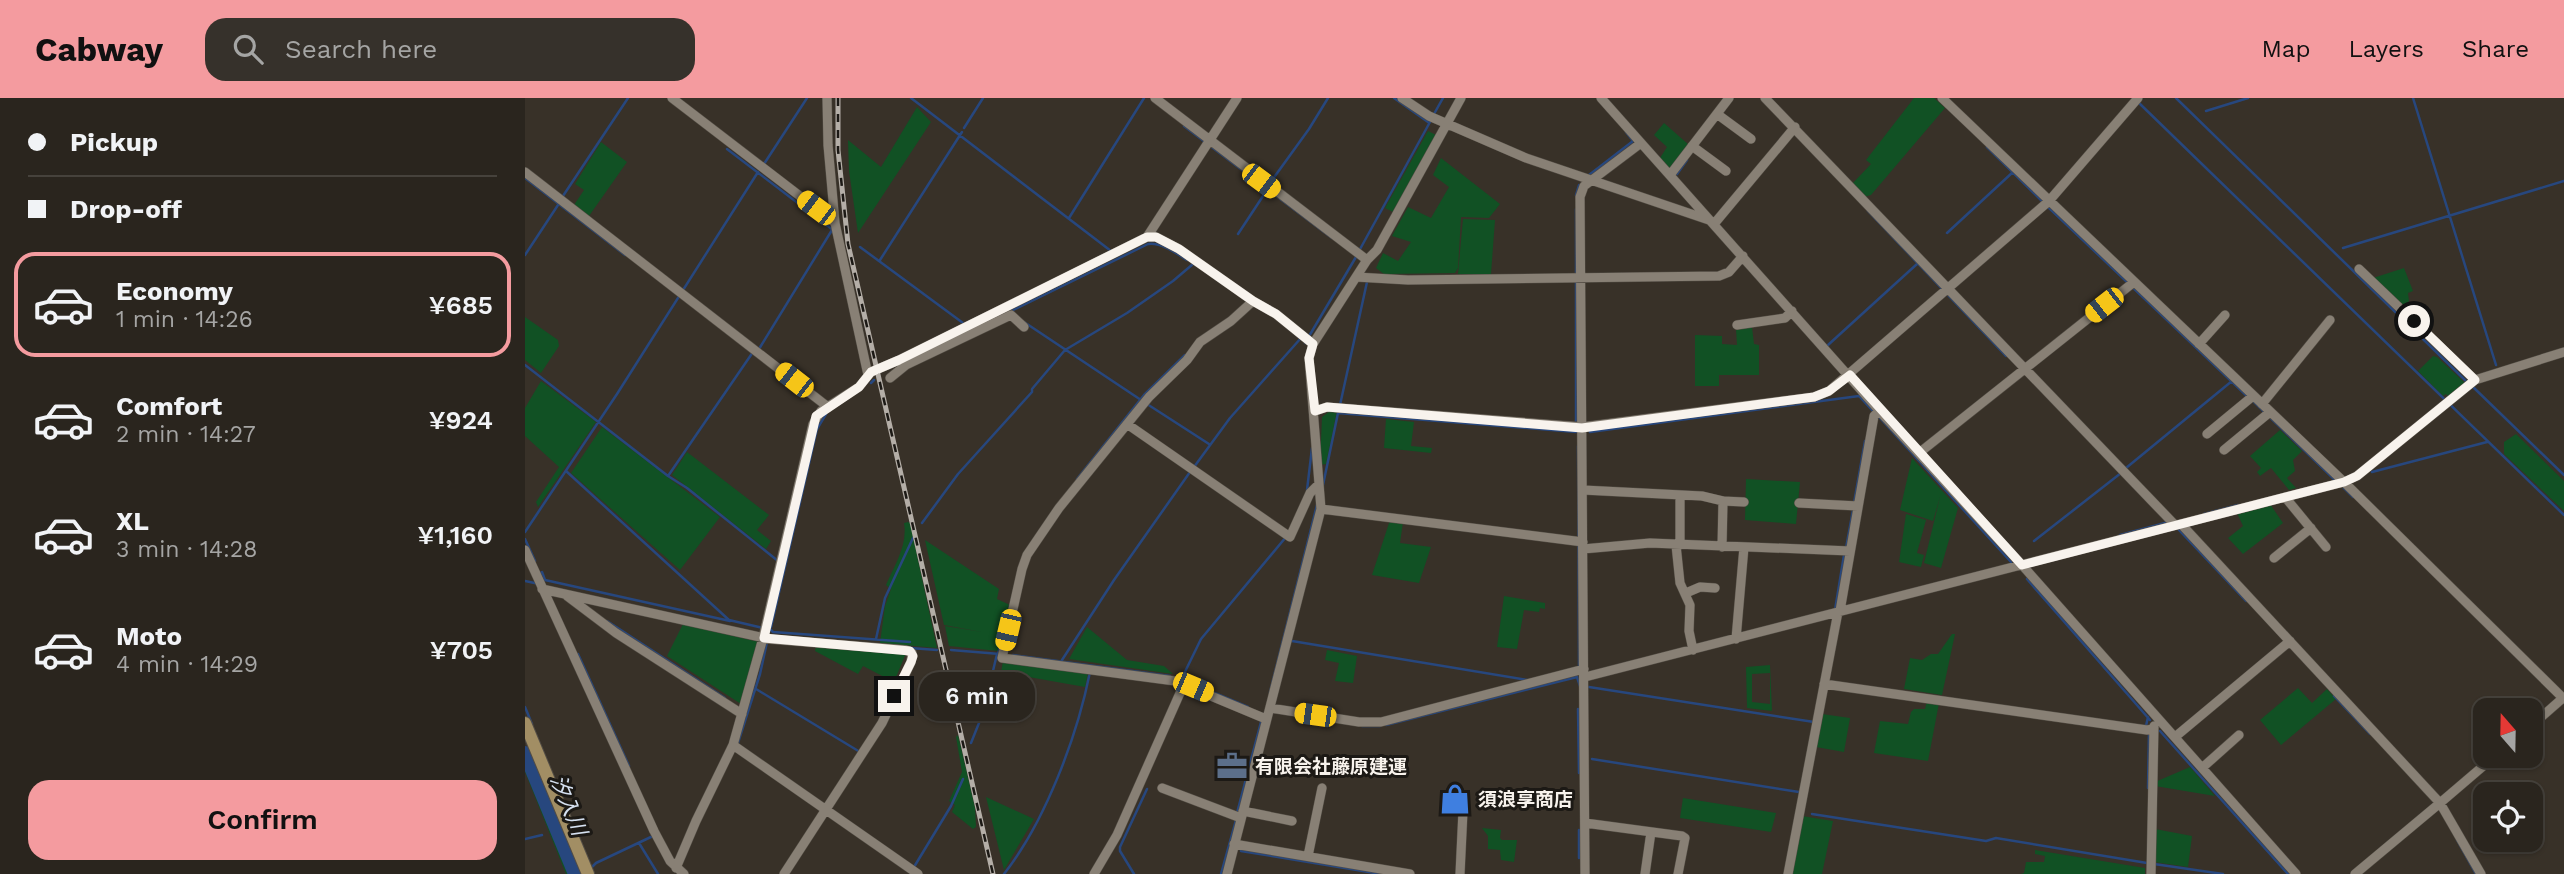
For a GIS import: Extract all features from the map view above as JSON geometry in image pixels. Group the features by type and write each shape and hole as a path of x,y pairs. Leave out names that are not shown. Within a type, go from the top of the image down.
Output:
{"main road":[{"path":"525,723 588,874"}],"street":[{"path":"672,98 835,223"},
{"path":"827,98 835,223 868,375"},
{"path":"1154,98 1207,141 1361,255 1364,279"},
{"path":"1147,237 1237,98"},
{"path":"1402,98 1429,116 1526,158 1713,222"},
{"path":"1361,255 1377,250 1461,98"},
{"path":"1601,98 2296,874"},
{"path":"1670,175 1729,98"},
{"path":"1765,98 1944,290 2178,524 2440,803 2481,874"},
{"path":"1942,98 2131,284 2199,344 2344,482 2562,700 2543,716"},
{"path":"1315,411 1327,407 1582,428 1814,397 1829,391 1850,375 1944,290 2047,203 2138,98"},
{"path":"1717,114 1751,139"},
{"path":"1713,222 1793,130"},
{"path":"1585,874 1581,543 1583,489 1577,278 1580,197 1584,186 1641,143"},
{"path":"1692,146 1726,171"},
{"path":"525,172 828,407"},
{"path":"525,550 670,861 680,871 696,821 736,746 766,634 816,416 859,387 868,375 904,362 983,324 1147,237 1156,237 1179,249 1276,314 1309,340"},
{"path":"1227,874 1321,509 1309,340 1364,279 1720,276 1728,272 1743,256"},
{"path":"2359,269 2472,382"},
{"path":"1919,453 2131,284"},
{"path":"1253,301 1231,321 1200,342 1187,360 1144,402 1059,508 1027,555 1003,654 1167,679 1266,715 1381,722 1839,612 2344,482 2357,476 2472,382 2564,352"},
{"path":"1737,325 1785,318 1792,311"},
{"path":"1006,312 1024,327"},
{"path":"2199,344 2225,315"},
{"path":"2262,404 2330,320"},
{"path":"890,378 904,362"},
{"path":"2207,434 2253,396"},
{"path":"1788,874 1839,612 1847,551 1874,416 1880,410"},
{"path":"2224,450 2270,412"},
{"path":"1127,424 1290,537 1310,493 1318,485"},
{"path":"1583,489 1702,496 1744,502"},
{"path":"1680,495 1678,576 1691,610 1689,625 1693,647"},
{"path":"2285,497 2326,547"},
{"path":"1722,544 1723,501"},
{"path":"1799,503 1858,506"},
{"path":"1321,509 1581,543 1722,544 1847,551"},
{"path":"2274,558 2311,528"},
{"path":"1736,636 1744,547"},
{"path":"541,586 564,594 766,634 906,650 912,653 911,662 882,723 784,874"},
{"path":"1686,593 1700,587 1715,588"},
{"path":"564,594 616,633 743,712"},
{"path":"2175,737 2287,643"},
{"path":"1825,681 2150,730"},
{"path":"1094,874 1117,835 1184,684"},
{"path":"2152,867 2150,730 2158,718"},
{"path":"2202,768 2239,735"},
{"path":"736,746 916,873"},
{"path":"2355,874 2481,768"},
{"path":"1162,788 1242,814 1293,821"},
{"path":"1308,856 1322,788"},
{"path":"1460,874 1463,811"},
{"path":"1585,823 1685,838 1678,874"},
{"path":"1645,874 1651,832"},
{"path":"1234,844 1410,874"}],"green space":[{"path":"1914,98 1934,98 1945,108 1871,195 1864,197 1852,184 1871,164 1866,160"},
{"path":"917,107 931,122 858,233 849,171 848,140 881,167"},
{"path":"1664,123 1689,145 1673,167 1668,168 1660,158 1667,147 1654,135"},
{"path":"1428,131 1438,136 1395,213 1385,208"},
{"path":"601,142 627,162 589,216 574,205 584,190 575,184"},
{"path":"1441,158 1500,204 1489,218 1461,217 1458,268 1455,273 1384,274 1376,268 1383,253 1398,261 1411,242 1392,236 1408,207 1431,218 1449,187 1433,175"},
{"path":"1463,219 1495,220 1491,274 1458,274"},
{"path":"2404,268 2413,291 2408,293 2409,301 2403,307 2373,278"},
{"path":"525,317 558,340 559,346 541,373 525,360"},
{"path":"1752,327 1754,344 1759,345 1759,375 1719,375 1719,386 1695,386 1695,335 1722,336 1722,344 1737,345 1736,329"},
{"path":"2433,356 2466,384 2449,397 2446,394 2443,396 2418,371"},
{"path":"541,381 596,422 538,507 536,502 559,467 525,436 525,408"},
{"path":"1330,411 1337,411 1326,464 1320,465 1322,417"},
{"path":"1386,419 1414,422 1411,446 1432,448 1431,453 1384,448"},
{"path":"602,427 720,517 680,570 571,473"},
{"path":"2280,430 2302,451 2293,460 2295,471 2287,478 2296,488 2289,490 2271,468 2260,476 2257,472 2261,468 2250,456"},
{"path":"2516,434 2564,481 2564,511 2504,454 2504,442"},
{"path":"687,452 769,515 757,530 771,541 766,549 672,475"},
{"path":"1912,458 1958,508 1941,568 1924,563 1940,497 1933,521 1900,510"},
{"path":"1746,479 1800,482 1796,524 1745,520"},
{"path":"2270,504 2283,523 2243,554 2228,538 2243,526 2237,513"},
{"path":"1906,514 1926,520 1917,553 1924,555 1921,567 1899,562"},
{"path":"1390,520 1403,522 1400,543 1431,547 1419,583 1372,575"},
{"path":"908,522 937,648 880,643 885,606 891,589 886,585 902,547 904,523"},
{"path":"925,540 999,589 997,599 1010,605 998,651 949,646 945,626 982,632 944,625"},
{"path":"1504,596 1545,603 1545,609 1540,608 1539,612 1524,610 1517,649 1497,647"},
{"path":"683,624 759,642 741,704 667,656"},
{"path":"1087,627 1127,660 1164,666 1173,674 1069,659"},
{"path":"1952,634 1955,634 1942,695 1904,689 1910,658 1922,660 1931,654 1938,654"},
{"path":"816,647 906,653 894,682 863,666 858,674 815,651"},
{"path":"1327,650 1357,656 1353,683 1335,681 1339,663 1325,660"},
{"path":"1003,661 1088,673 1085,687 1001,672"},
{"path":"1770,665 1772,711 1747,708 1746,667","holes":["1770,673 1770,704 1752,702 1752,674"]},
{"path":"2298,688 2312,703 2327,689 2336,699 2281,745 2260,720"},
{"path":"1927,701 1939,703 1928,761 1874,753 1880,721 1908,724 1911,712 1914,709 1925,709"},
{"path":"1822,714 1850,718 1844,752 1816,747"},
{"path":"958,735 975,808 976,827 973,829 952,812 955,805 949,801 962,772 956,737"},
{"path":"525,759 572,874 566,874 525,772"},
{"path":"2190,767 2215,796 2155,786 2155,782"},
{"path":"986,797 1034,819 1004,870"},
{"path":"1683,798 1776,813 1771,832 1680,818"},
{"path":"1802,816 1833,821 1822,874 1790,874"},
{"path":"1482,828 1501,830 1502,840 1517,840 1514,862 1501,860 1500,850 1488,849 1488,836"},
{"path":"2155,829 2192,836 2188,867 2154,862"},
{"path":"2035,850 2145,868 2145,874 2021,874 2024,873 2026,862 2044,862 2045,856 2035,854"}],"waterway":[{"path":"561,199 628,98"},
{"path":"764,164 807,98"},
{"path":"911,98 1111,251"},
{"path":"964,128 983,98"},
{"path":"1069,218 1144,98"},
{"path":"1270,183 1328,98"},
{"path":"1394,98 1428,122"},
{"path":"1434,114 1443,98"},
{"path":"2176,98 2467,382"},
{"path":"2206,111 2248,98"},
{"path":"2413,98 2496,365"},
{"path":"2139,103 2564,515"},
{"path":"1359,251 1430,122"},
{"path":"1184,126 1332,238"},
{"path":"880,260 962,132"},
{"path":"1589,175 1633,141 1626,132"},
{"path":"1987,147 2042,201"},
{"path":"727,149 833,230"},
{"path":"1677,174 1687,160"},
{"path":"525,532 617,394 758,172"},
{"path":"1947,233 2013,172"},
{"path":"525,178 625,255"},
{"path":"2343,248 2564,181"},
{"path":"1576,195 1579,185"},
{"path":"1238,234 1267,190"},
{"path":"525,255 558,205"},
{"path":"2047,206 2248,397"},
{"path":"1576,209 1576,423"},
{"path":"1868,211 2006,356"},
{"path":"759,349 832,230"},
{"path":"1011,311 1148,244 1163,246 1187,260"},
{"path":"860,247 963,323"},
{"path":"1305,343 1356,257"},
{"path":"922,523 958,474 1032,392 1065,350 1127,313 1193,264"},
{"path":"1828,345 1917,264"},
{"path":"1340,405 1367,282"},
{"path":"1024,322 1141,400"},
{"path":"1194,467 1230,418 1301,338"},
{"path":"668,476 753,352"},
{"path":"1077,479 1144,395 1185,355"},
{"path":"525,365 778,561"},
{"path":"871,383 874,380"},
{"path":"2126,468 2232,381"},
{"path":"2472,386 2564,475"},
{"path":"1590,432 1859,396"},
{"path":"1860,397 1872,410"},
{"path":"2253,401 2336,481"},
{"path":"1147,404 1209,444"},
{"path":"1338,413 1576,432"},
{"path":"1323,485 1338,413"},
{"path":"771,627 817,429 826,414"},
{"path":"1880,418 2011,562"},
{"path":"1854,503 1865,441"},
{"path":"2372,472 2487,442"},
{"path":"1578,446 1579,666"},
{"path":"1307,490 1312,448"},
{"path":"566,471 729,620 763,628"},
{"path":"1062,660 1190,472"},
{"path":"2034,541 2121,473"},
{"path":"2343,487 2353,497"},
{"path":"1270,692 1317,505"},
{"path":"2204,514 2238,505"},
{"path":"1846,548 1853,510"},
{"path":"2120,535 2165,523"},
{"path":"2179,530 2246,601"},
{"path":"1181,680 1201,639 1286,537"},
{"path":"876,639 885,598 913,538"},
{"path":"525,539 535,561"},
{"path":"1835,610 1844,555"},
{"path":"540,573 542,572 545,580 730,621"},
{"path":"2027,579 2150,720"},
{"path":"525,581 539,584"},
{"path":"607,621 725,698"},
{"path":"998,654 1005,626"},
{"path":"769,628 773,632 910,642"},
{"path":"1292,641 1527,680"},
{"path":"737,746 760,674 767,642"},
{"path":"910,648 937,650"},
{"path":"951,650 1000,654"},
{"path":"578,654 629,766"},
{"path":"971,743 983,713 997,654"},
{"path":"1013,655 1170,676"},
{"path":"1004,874 1033,830 1046,804 1068,751 1090,672"},
{"path":"1386,725 1577,677 1580,686"},
{"path":"1186,681 1248,707"},
{"path":"1589,687 1814,722"},
{"path":"756,689 860,752"},
{"path":"2334,696 2370,734"},
{"path":"525,707 532,724"},
{"path":"1578,709 1579,773"},
{"path":"2144,726 2148,717"},
{"path":"1237,813 1261,722"},
{"path":"1362,726 1380,726"},
{"path":"2160,731 2288,874"},
{"path":"2148,788 2149,732"},
{"name":"汐入川","path":"525,753 575,874"},
{"path":"1592,759 1799,792"},
{"path":"914,867 951,806 963,779"},
{"path":"1134,874 1120,847 1147,789"},
{"path":"1812,814 1986,841 1996,838 2147,863"},
{"path":"1221,874 1236,820"},
{"path":"1579,830 1579,858"},
{"path":"525,839 542,835"},
{"path":"591,868 596,863 653,836"},
{"path":"2457,840 2476,874"},
{"path":"639,843 658,874"},
{"path":"1241,851 1381,874"},
{"path":"2154,864 2223,874"}],"railway":[{"path":"838,98 838,150 848,244 993,874"}],"place":[{"name":"有限会社藤原建運","path":"1232,766"},
{"name":"須浪享商店","path":"1455,799"}],"route":[{"path":"894,696 911,662 913,656 910,651 764,638 816,416 859,387 871,372 1147,237 1164,240 1179,249 1276,314 1313,344 1309,358 1315,411 1327,407 1582,428 1814,397 1829,391 1850,375 1885,417 2022,565 2344,482 2357,476 2475,380 2414,321"}]}
